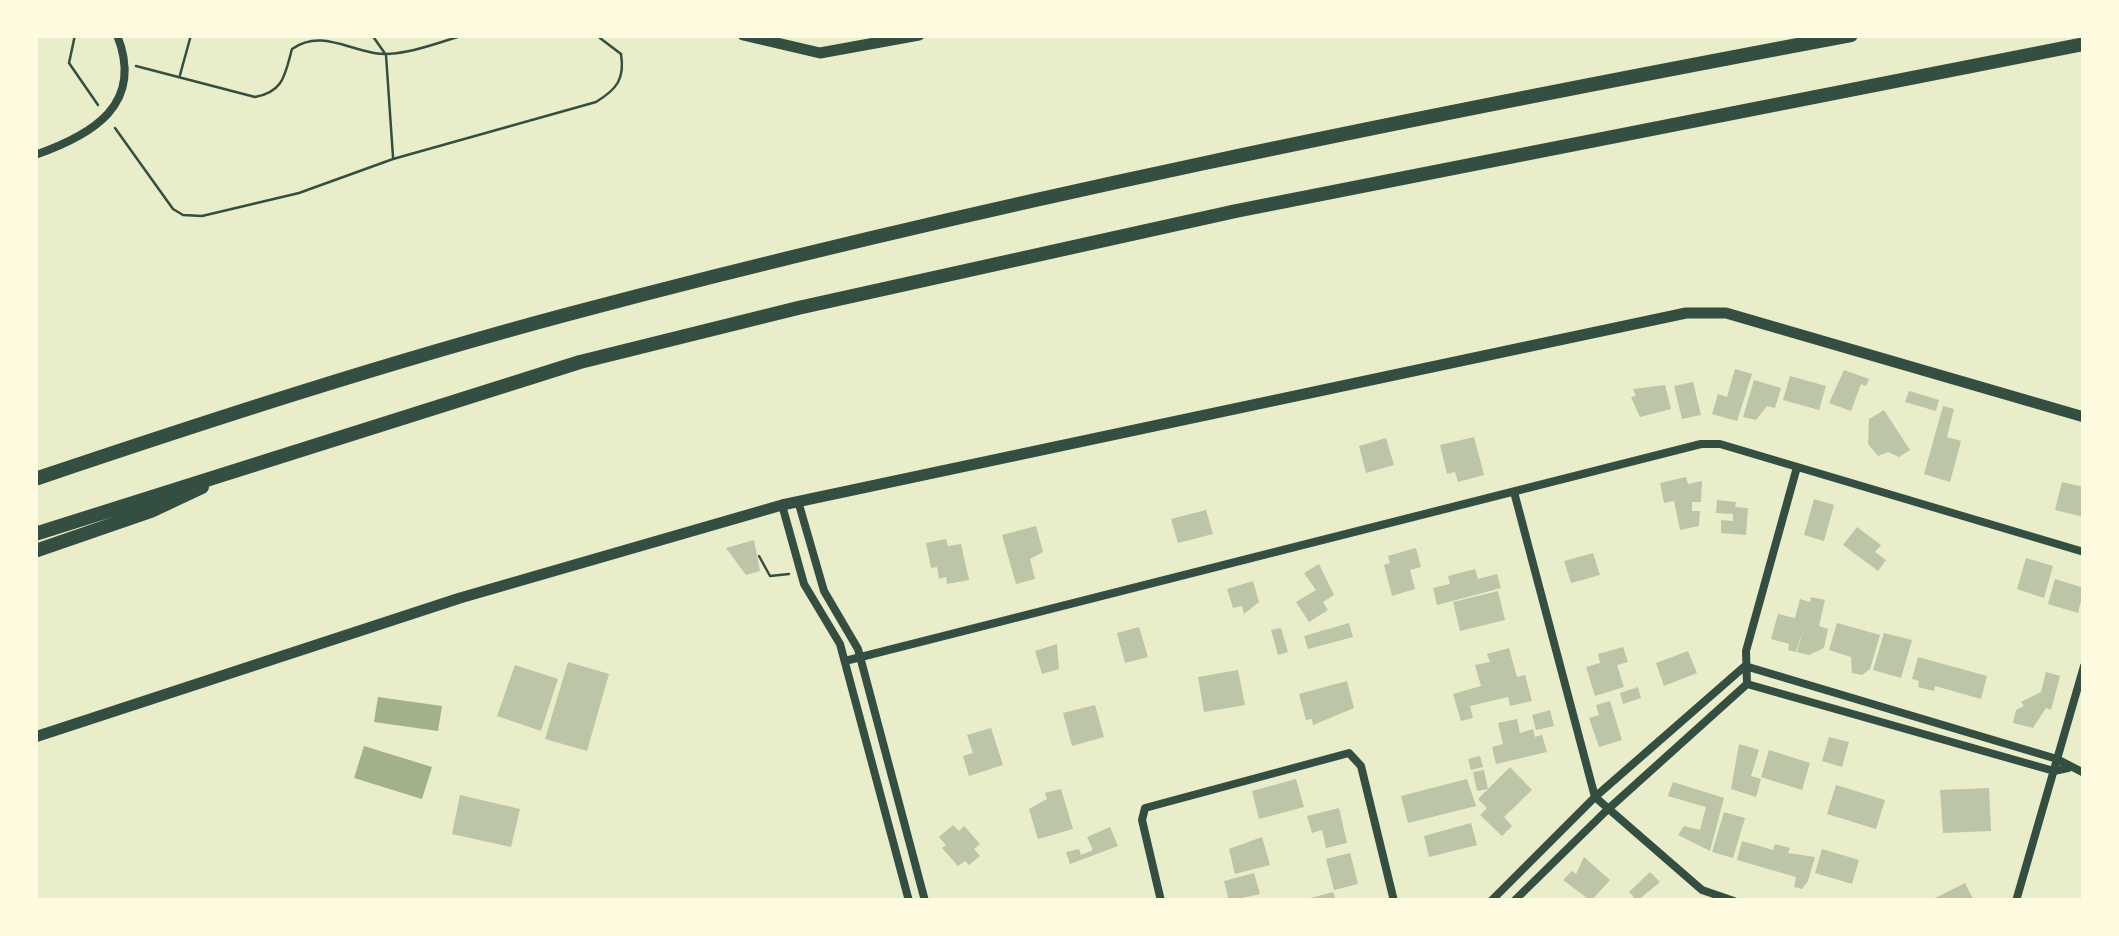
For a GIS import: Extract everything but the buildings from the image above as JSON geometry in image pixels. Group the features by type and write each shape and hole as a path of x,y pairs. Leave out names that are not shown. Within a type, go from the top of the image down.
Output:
{"highway":[{"path":"35,479 351,377 564,316 983,211 1850,35"},
{"path":"35,534 267,457 580,362 996,262 1681,120 2084,46"},
{"path":"35,551 151,511 267,457"}],"main road":[{"path":"743,35 820,53 919,35"},
{"path":"35,737 460,598 782,504 1707,311 1726,313 2084,417"}],"street":[{"path":"35,155 84,135 107,118 124,82 125,64 117,35"},
{"path":"844,661 1701,444 1720,444 2084,552"},
{"path":"1747,684 1746,666 1797,467"},
{"path":"1514,492 1595,798 1702,890 1734,901"},
{"path":"798,501 824,591 860,658 925,901"},
{"path":"782,504 800,572 840,644 909,901"},
{"path":"1746,666 2057,759 2084,773"},
{"path":"1491,901 1595,798 1746,666"},
{"path":"2016,901 2084,666"},
{"path":"1747,684 2054,771 2068,768"},
{"path":"1514,901 1606,811 1747,684"},
{"path":"1161,901 1142,820 1145,808 1349,753 1361,766 1394,901"}],"path":[{"path":"75,35 69,53 74,74 173,209 192,218 300,193 393,158 596,102 619,84 624,71 621,54 596,35"},
{"path":"180,76 191,35"},
{"path":"372,35 386,55 393,158"},
{"path":"125,64 255,97 272,94 283,83 292,49 300,39 328,40 386,55 465,35"},
{"path":"760,556 764,572 770,576 800,572"}],"shaded area":[{"path":"378,697 442,706 438,731 374,722"},
{"path":"364,746 432,767 422,799 354,778"}]}
